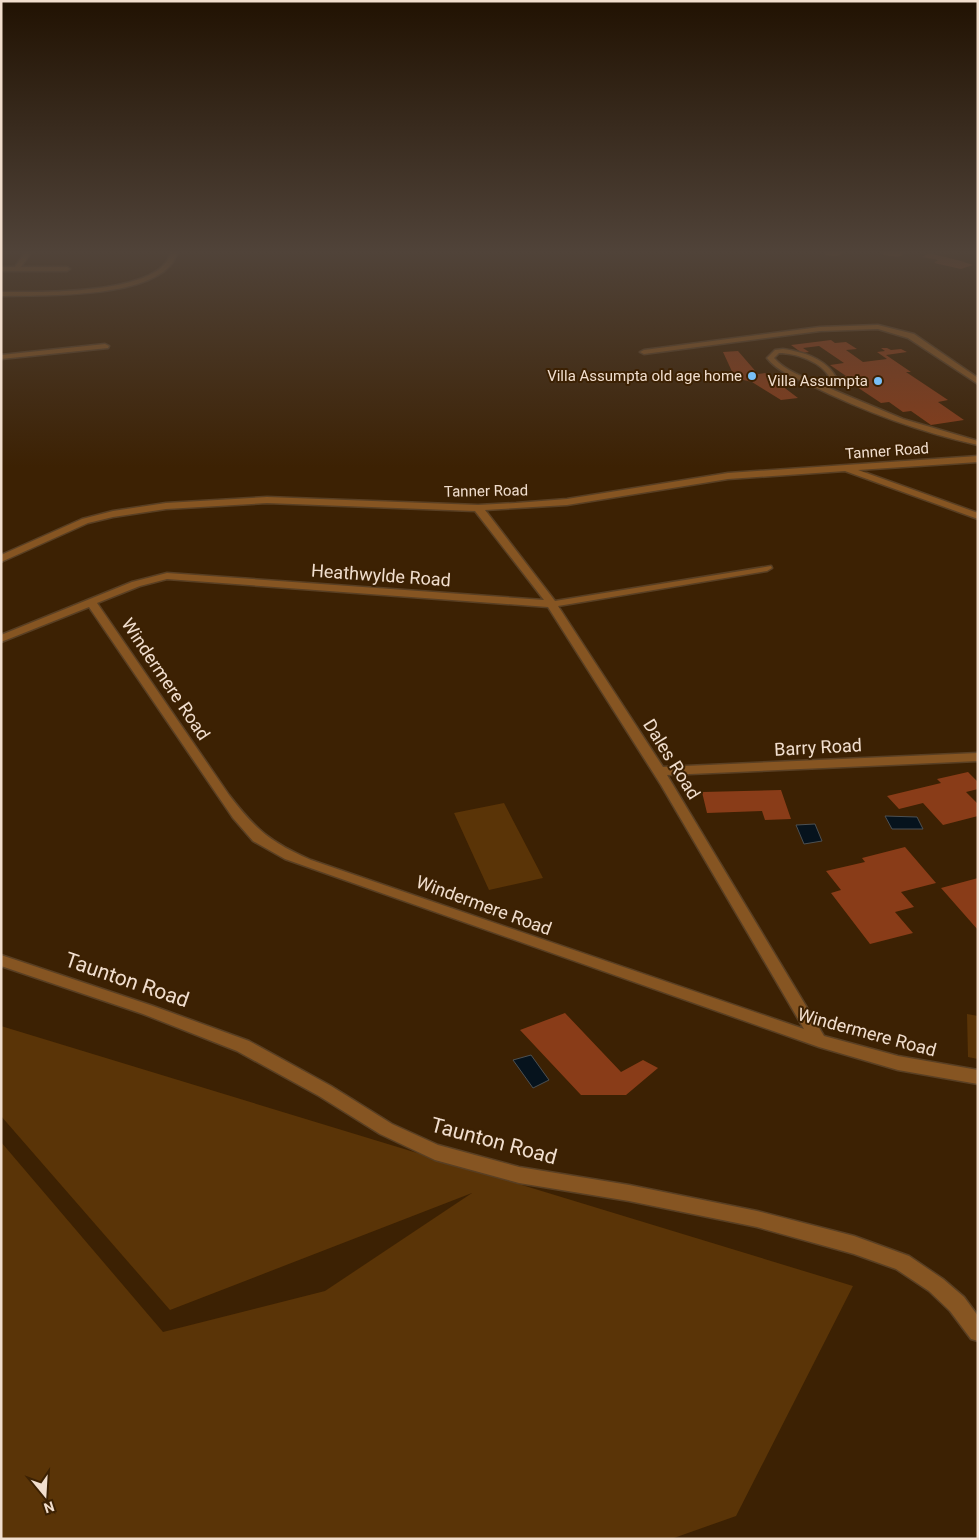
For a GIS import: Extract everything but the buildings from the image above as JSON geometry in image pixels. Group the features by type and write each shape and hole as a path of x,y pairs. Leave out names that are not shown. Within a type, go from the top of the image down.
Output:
{"street":[{"path":"644,352 820,329 878,327 911,336 978,382"},
{"path":"1,356 105,346"},
{"name":"Tanner Road","path":"1,559 85,521 113,514 166,506 267,500 478,508 567,502 728,476 978,459"},
{"path":"844,468 978,516"},
{"name":"Dales Road","path":"478,508 512,547 553,604 660,771 819,1041"},
{"name":"Heathwylde Road","path":"1,639 152,579 175,575 336,589 553,604 767,568"},
{"name":"Windermere Road","path":"92,603 224,798 262,841 306,863 819,1041 898,1062 978,1077"},
{"name":"Barry Road","path":"660,771 978,757"},
{"name":"Taunton Road","path":"1,960 148,1010 243,1046 325,1091 386,1129 434,1152 519,1175 629,1193 757,1219 854,1245 902,1262 943,1291 957,1304 978,1332"}],"lane":[{"path":"820,386 834,378 832,372 823,366 788,351 776,351 771,355 770,358 776,365 845,399 911,423 978,443"}],"shaded area":[{"path":"504,803 543,878 489,890 454,813"},
{"path":"967,1014 978,1016 978,1059 968,1057"},
{"path":"1,1026 853,1286 736,1516 671,1539 1,1539 1,1142 163,1332 325,1291 472,1193 170,1310 1,1116"}],"water":[{"path":"885,816 917,817 923,829 892,829"},
{"path":"815,824 822,841 804,844 796,825"},
{"path":"531,1055 549,1080 533,1088 513,1060"}],"place":[{"name":"Villa Assumpta old age home","path":"752,376"},
{"name":"Villa Assumpta","path":"878,381"}]}
